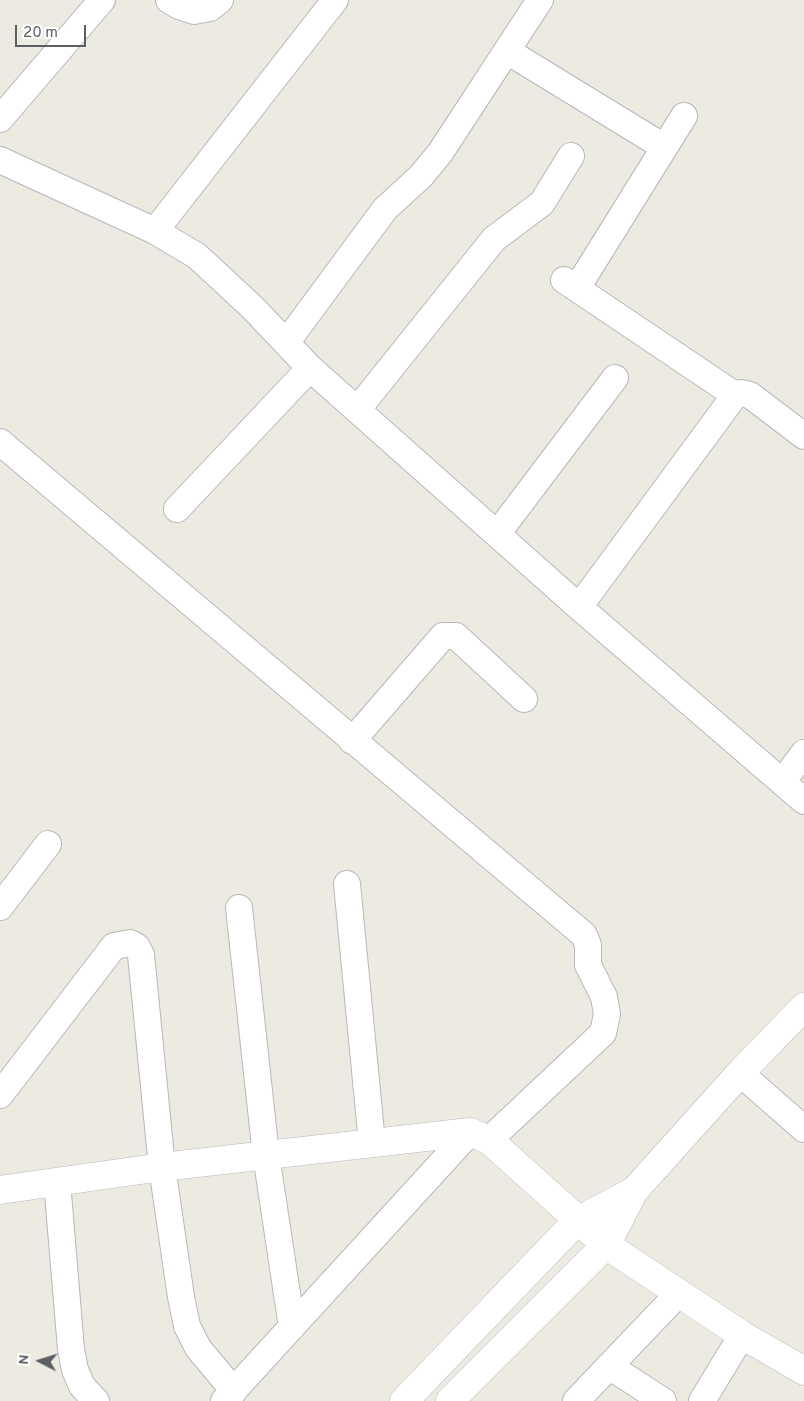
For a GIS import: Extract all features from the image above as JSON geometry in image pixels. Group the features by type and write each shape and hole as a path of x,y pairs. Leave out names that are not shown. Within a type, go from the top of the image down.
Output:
{"street":[{"path":"0,118 102,0"},
{"path":"169,0 194,11 210,8 220,0"},
{"path":"155,231 335,0"},
{"path":"286,343 385,209 421,176 440,153 540,0"},
{"path":"507,51 664,148"},
{"path":"684,116 570,284 734,395"},
{"path":"357,410 494,240 542,203 571,156"},
{"path":"0,160 155,231 197,256 253,308 310,368 579,607 804,801"},
{"path":"176,509 310,368"},
{"path":"497,534 615,378"},
{"path":"579,607 734,395 742,393 750,395 803,433"},
{"path":"0,442 352,741 578,927 584,934 588,945 588,964 598,983 606,1006 606,1024 603,1033 480,1136 292,1327 229,1396 198,1348 187,1326 181,1297 162,1167 141,956 137,947 130,943 114,946 0,1095"},
{"path":"352,741 443,636 456,636 524,699"},
{"path":"782,782 804,753"},
{"path":"0,906 48,844"},
{"path":"347,884 372,1143"},
{"path":"239,908 266,1155 292,1327"},
{"path":"450,1401 606,1244 634,1191 740,1072 804,1007"},
{"path":"740,1072 804,1129"},
{"path":"0,1190 162,1167 372,1143 480,1136 606,1244 742,1335 804,1371"},
{"path":"56,1182 71,1348 75,1370 82,1386 96,1401"},
{"path":"404,1401 577,1221 634,1191"},
{"path":"576,1401 679,1293"},
{"path":"702,1401 742,1335"},
{"path":"609,1366 663,1401"}]}
